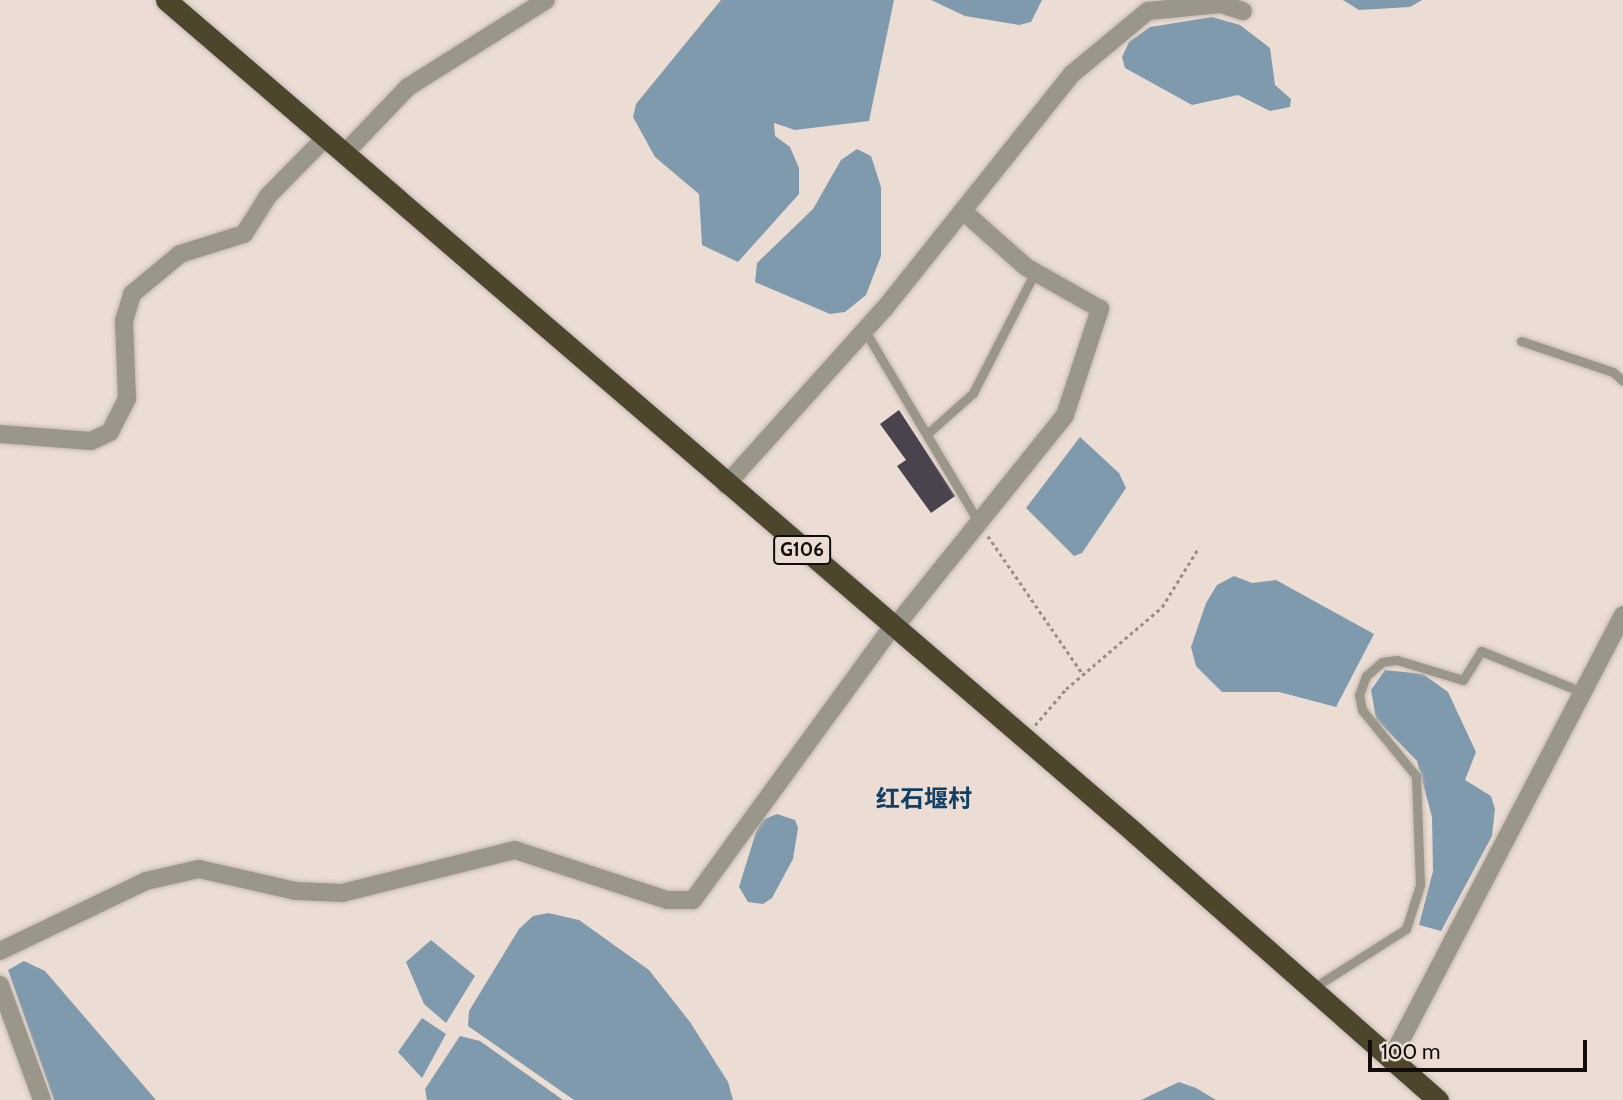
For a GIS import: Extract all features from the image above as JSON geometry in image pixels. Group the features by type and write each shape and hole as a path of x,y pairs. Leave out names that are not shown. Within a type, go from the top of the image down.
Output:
{"highway":[{"name":"G106","path":"166,0 1023,738 1438,1100"}],"street":[{"path":"344,154 408,87 546,0"},
{"path":"726,485 865,331 964,212 1072,74 1138,15 1178,6 1221,5 1243,11"},
{"path":"0,434 91,441 110,432 127,399 124,321 132,295 180,254 244,233 268,197 325,138"},
{"path":"0,951 146,881 199,869 296,891 342,893 515,850 667,900 693,900 893,628 1065,415 1100,309 1035,272 964,212"},
{"path":"1391,1059 1623,615"},
{"path":"0,985 43,1100"}],"lane":[{"path":"927,434 973,393 1035,272"},
{"path":"865,331 978,521"},
{"path":"1521,341 1613,372 1623,381"},
{"path":"1312,989 1406,929 1420,886 1416,776 1362,710 1359,695 1366,676 1382,662 1397,660 1463,680 1481,651 1582,692"}],"path":[{"path":"978,521 1084,675"},
{"path":"1023,738 1084,675 1162,607 1199,547"}],"water":[{"path":"721,0 894,0 869,121 795,130 774,123 775,136 790,147 799,168 799,194 738,262 702,245 699,194 655,157 633,117 636,104"},
{"path":"931,0 1042,0 1031,22 1019,25 965,16"},
{"path":"1343,0 1422,0 1410,7 1359,10"},
{"path":"1212,17 1240,25 1270,48 1275,85 1291,99 1290,107 1270,111 1238,95 1192,105 1125,68 1122,57 1129,42 1150,27"},
{"path":"857,149 871,156 881,187 881,256 866,295 845,312 830,314 755,282 757,263 813,209 841,160"},
{"path":"1080,437 1119,473 1126,488 1082,553 1074,556 1026,508"},
{"path":"1234,576 1252,583 1276,580 1374,634 1336,707 1279,692 1222,692 1196,666 1191,647 1206,603 1217,585"},
{"path":"1385,670 1423,674 1448,692 1476,752 1465,780 1491,796 1495,809 1492,836 1441,931 1419,925 1433,871 1432,817 1417,761 1376,719 1371,690"},
{"path":"777,814 795,820 798,828 793,859 772,898 763,904 748,902 739,887 756,832 762,820"},
{"path":"548,913 579,920 649,970 690,1022 728,1082 733,1100 574,1100 468,1026 469,1011 519,929 533,916"},
{"path":"431,940 475,976 446,1023 424,1004 406,962"},
{"path":"24,961 45,971 156,1100 54,1100 8,970"},
{"path":"422,1018 446,1034 422,1078 398,1052"},
{"path":"460,1036 480,1041 563,1100 427,1100 425,1089"},
{"path":"1179,1082 1216,1100 1141,1100"}],"building":[{"path":"899,410 955,496 931,513 897,466 906,460 880,424"}],"district":[{"name":"红石堰村","path":"924,799"}]}
